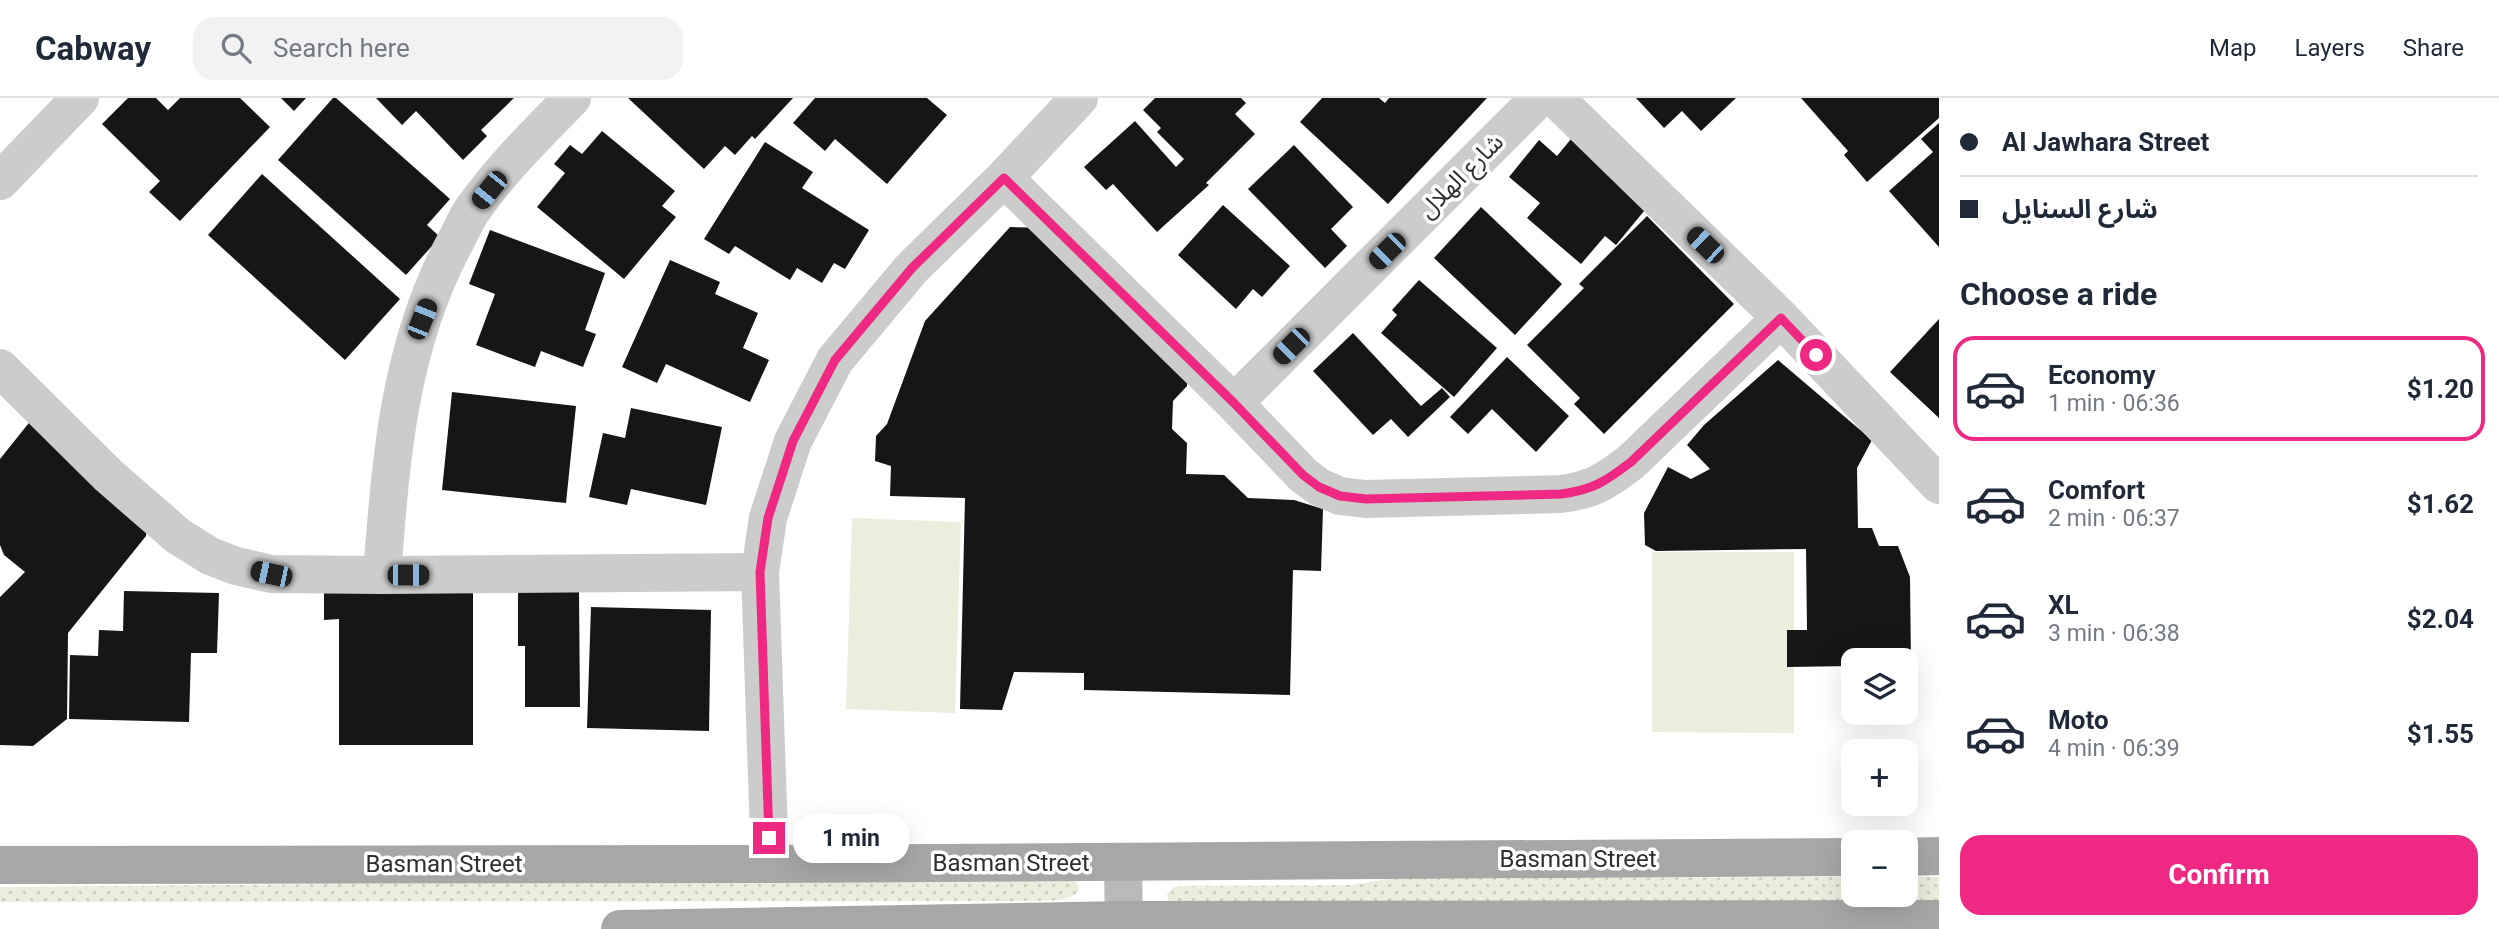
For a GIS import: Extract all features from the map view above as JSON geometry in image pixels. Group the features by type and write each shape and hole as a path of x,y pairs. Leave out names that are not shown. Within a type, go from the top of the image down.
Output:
{"main road":[{"path":"1918,857 1939,856"},
{"name":"Basman Street","path":"0,865 770,864 1841,857"},
{"path":"620,929 1939,919"}],"street":[{"path":"0,181 80,98"},
{"path":"382,575 393,447 405,380 422,319 443,265 473,210 522,150 572,98"},
{"path":"770,864 760,572 768,518 793,441 835,360 912,268 1004,178 1079,98"},
{"name":"شارع الهلال","path":"1234,403 1539,98"},
{"path":"1555,98 1781,318 1939,485"},
{"path":"1004,178 1234,403 1303,475 1319,487 1340,496 1366,499 1561,494 1585,491 1605,482 1631,462 1781,318"},
{"path":"0,369 109,476 178,536 210,556 236,566 271,574 760,572"},
{"path":"1123,862 1124,924"}],"green space":[{"path":"852,518 961,522 955,713 846,709"},
{"path":"1652,552 1794,552 1794,733 1652,732"},
{"path":"1841,877 1841,901 1174,903 1168,900 1167,894 1174,887 1184,886 1352,885 1393,878"},
{"path":"1918,877 1939,877 1939,901 1918,901"},
{"path":"1037,878 1073,880 1079,885 1078,892 1064,899 1038,901 0,902 0,887"}],"building":[{"path":"128,98 156,98 168,110 180,98 240,98 270,127 180,221 149,192 160,181 102,124"},
{"path":"281,98 306,98 294,111"},
{"path":"333,98 450,199 427,225 440,237 406,275 278,160"},
{"path":"376,98 514,98 481,130 487,136 463,160 416,111 402,125"},
{"path":"628,98 793,98 755,139 752,136 735,155 725,146 704,169"},
{"path":"815,98 927,98 947,115 887,184 835,139 825,151 793,123"},
{"path":"1155,98 1241,98 1246,103 1235,114 1255,134 1206,183 1209,185 1157,232 1113,184 1106,190 1084,167 1135,121 1176,167 1184,159 1157,132 1161,128 1143,110"},
{"path":"1322,98 1379,98 1385,103 1389,98 1487,98 1388,204 1300,122"},
{"path":"1636,98 1736,98 1701,131 1682,111 1664,128"},
{"path":"1801,98 1939,98 1939,118 1867,182 1844,155 1848,151"},
{"path":"1939,123 1939,247 1889,191 1933,152 1921,139"},
{"path":"602,131 675,191 662,206 676,217 624,279 537,207 565,173 554,164 570,145 582,154"},
{"path":"1571,139 1649,205 1616,245 1605,236 1581,264 1527,218 1540,203 1509,177 1539,140 1557,156"},
{"path":"765,142 813,172 802,188 869,230 845,269 834,263 822,283 797,268 790,280 735,246 729,254 704,239"},
{"path":"1294,145 1353,207 1331,229 1347,246 1325,268 1248,189"},
{"path":"262,174 400,299 345,360 208,235"},
{"path":"1223,205 1290,266 1262,297 1253,289 1236,309 1178,255"},
{"path":"1481,207 1562,284 1515,335 1434,258"},
{"path":"1647,216 1734,304 1604,434 1574,404 1580,398 1527,345 1584,288 1579,284"},
{"path":"1010,227 1051,228 1188,360 1187,386 1173,401 1172,429 1187,443 1186,474 1224,475 1248,498 1294,500 1323,509 1321,571 1293,570 1290,695 1084,690 1084,673 1014,672 1002,710 960,709 965,498 890,496 891,466 875,461 876,436 887,424 925,321"},
{"path":"490,230 605,273 585,330 596,334 583,367 541,351 535,367 476,345 495,294 469,284"},
{"path":"670,260 720,282 715,294 758,313 743,348 769,360 750,402 666,364 657,383 622,367"},
{"path":"1419,280 1497,348 1454,397 1381,333 1397,315 1392,310"},
{"path":"1939,319 1939,418 1890,372"},
{"path":"1353,333 1421,406 1442,388 1450,397 1408,437 1391,419 1373,435 1313,371"},
{"path":"1507,357 1569,416 1536,452 1492,409 1468,434 1450,417"},
{"path":"1778,360 1872,440 1857,468 1858,528 1872,528 1879,546 1898,546 1910,577 1911,648 1841,648 1841,666 1787,667 1787,630 1807,630 1806,549 1656,551 1645,545 1644,513 1668,467 1691,479 1710,469 1687,445 1704,425"},
{"path":"452,392 576,406 566,503 442,490"},
{"path":"631,408 722,427 706,505 631,489 627,505 589,497 603,433 625,438"},
{"path":"32,419 147,528 146,536 68,633 67,719 33,746 0,745 0,597 25,572 4,555 0,545 0,459"},
{"path":"324,585 473,585 473,745 339,745 339,619 324,620"},
{"path":"124,591 219,593 217,653 191,653 189,722 69,719 70,655 98,656 99,630 123,631"},
{"path":"518,591 579,591 580,707 525,707 525,646 518,646"},
{"path":"591,607 711,610 709,731 587,728"}],"route":[{"path":"769,838 760,572 768,518 793,441 835,360 912,268 1004,178 1234,403 1303,475 1319,487 1340,496 1366,499 1561,494 1585,491 1605,482 1631,462 1781,318 1816,355"}]}
